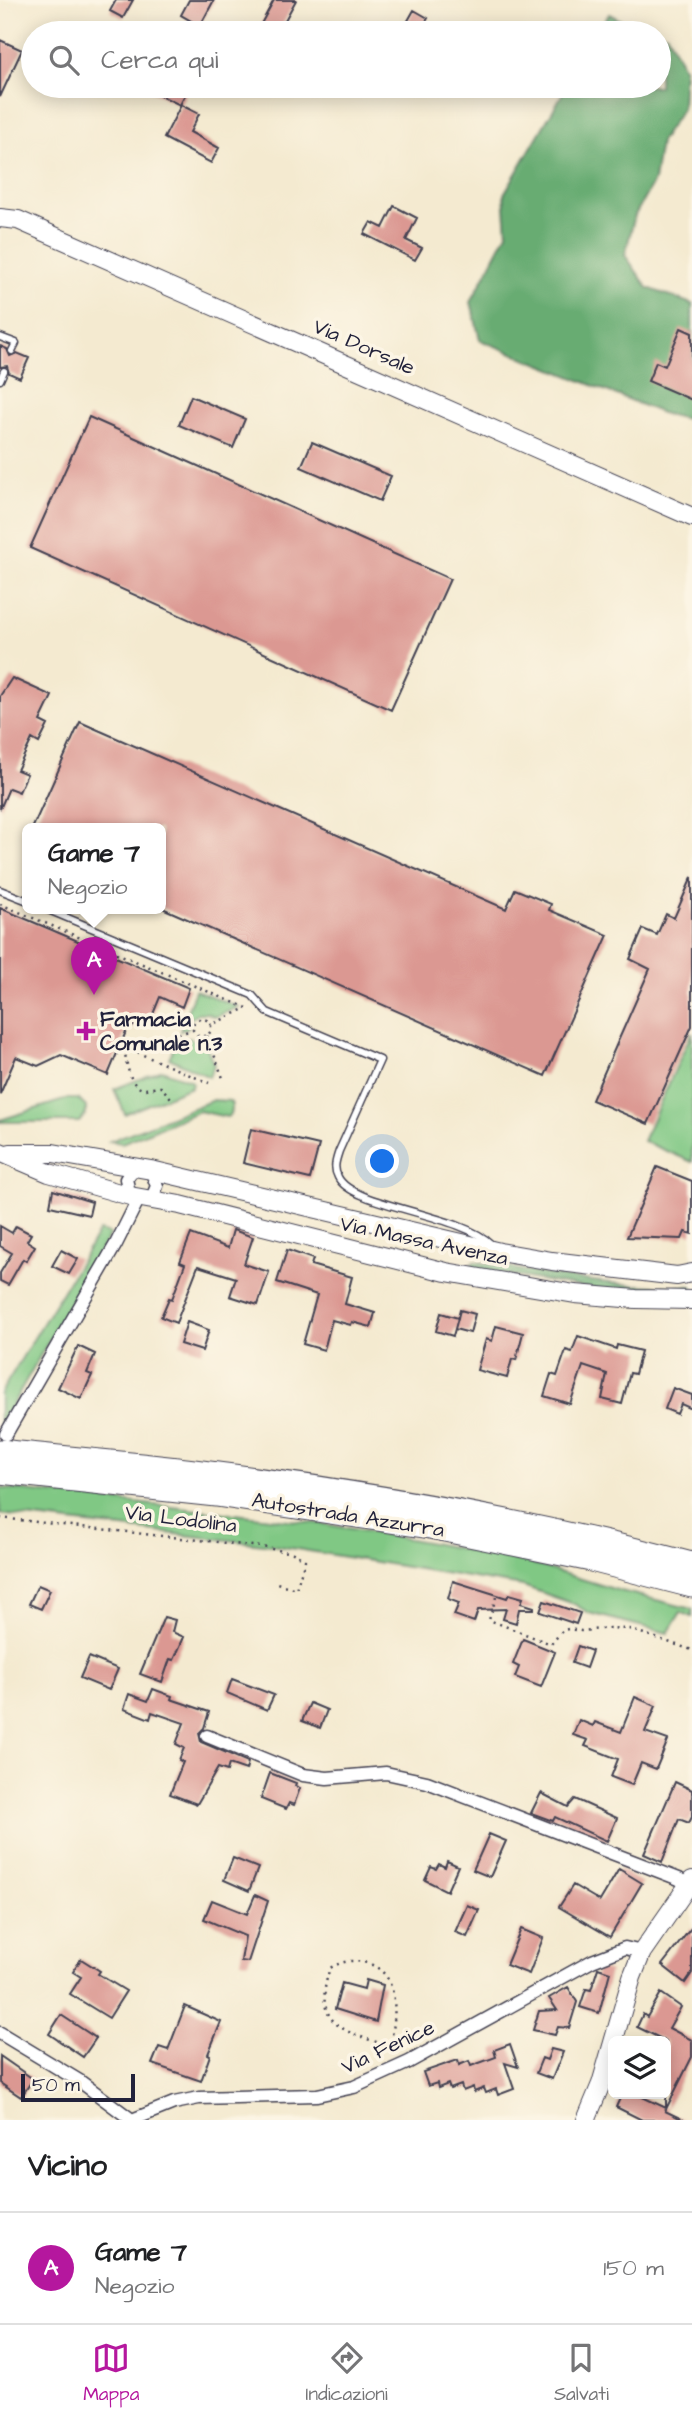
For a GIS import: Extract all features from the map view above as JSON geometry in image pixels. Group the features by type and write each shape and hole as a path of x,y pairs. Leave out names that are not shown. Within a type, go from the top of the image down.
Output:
{"highway":[{"name":"Autostrada Azzurra","path":"6,1457 243,1478 435,1506 593,1549 692,1586"},
{"name":"Autostrada Azzurra","path":"593,1549 692,1564"}],"main road":[{"name":"Via Dorsale","path":"0,205 8,209 9,219 692,517"},
{"name":"Via Massa Avenza","path":"1,1152 53,1153 143,1169 500,1252 552,1261 687,1276"},
{"name":"Via Massa Avenza","path":"1,1152 49,1173 140,1198 446,1272 575,1294 692,1300"},
{"path":"446,1272 491,1291 569,1305 692,1311"},
{"path":"586,2120 601,2085 632,1977 642,1952 690,1886"}],"street":[{"path":"6,1457 140,1198 157,1186 143,1169 126,1179 140,1198"},
{"path":"207,1736 303,1775 327,1778 386,1773 427,1782 679,1879 690,1886"},
{"name":"Via Fenice","path":"0,2033 81,2082 132,2120 174,2103 199,2098 229,2095 317,2095 372,2081 592,1961 625,1948 642,1952"}],"lane":[{"path":"0,337 16,343 12,351"},
{"path":"0,380 4,371"},
{"path":"0,890 22,899"},
{"path":"58,914 253,995 267,1012 380,1060 339,1151 335,1167 339,1180 363,1197 452,1222 482,1235 500,1252"}],"path":[{"path":"0,904 22,913"},
{"path":"24,914 247,1008 211,1025"},
{"path":"198,1019 207,1020 211,1025 211,1031 207,1035 198,1036 193,1030 198,1019"},
{"path":"124,1047 193,1030"},
{"path":"207,1035 223,1078"},
{"path":"124,1047 209,1083"},
{"path":"124,1047 131,1079 143,1089 164,1088 171,1098"},
{"name":"Via Lodolina","path":"0,1518 262,1548 293,1553 306,1560 296,1588 277,1583"},
{"path":"496,1597 489,1620 551,1644 563,1630 609,1628 629,1629 692,1650"},
{"path":"390,2046 346,2030 331,2021 324,2006 324,1986 330,1968 344,1960 359,1961 376,1966 389,1977 394,2020 390,2046 398,2067"}],"green space":[{"path":"609,14 622,21 605,21"},
{"path":"671,42 684,69 682,109 660,142 654,181 635,215 625,255 648,288 692,304 692,420 664,414 480,340 471,302 507,233 504,194 560,98 671,98"},
{"path":"195,990 239,1007 215,1017 198,1013 190,1019 188,1028 180,1031"},
{"path":"692,1032 692,1162 643,1141"},
{"path":"190,1038 198,1043 205,1043 214,1065 209,1077 169,1058 176,1043"},
{"path":"162,1070 189,1080 192,1082 191,1087 125,1114 114,1089"},
{"path":"67,1099 78,1099 86,1107 86,1114 79,1122 0,1122 0,1120"},
{"path":"213,1100 230,1101 230,1115 227,1117 199,1111 122,1143 110,1141"},
{"path":"99,1231 110,1234 0,1426 0,1394"},
{"path":"473,1261 609,1283 692,1286 692,1296 638,1296 470,1269"},
{"path":"0,1488 324,1524 432,1543 526,1562 617,1590 692,1609 692,1617 681,1612 668,1633 589,1613 574,1604 523,1586 272,1545 0,1514"}],"building":[{"path":"116,0 133,0 123,18 110,11"},
{"path":"189,0 214,0 203,21 191,21 181,15"},
{"path":"274,0 296,0 285,21 263,21"},
{"path":"414,10 428,18 426,21 408,21"},
{"path":"0,40 21,50 21,52 0,97"},
{"path":"166,98 184,98 180,105"},
{"path":"181,105 199,114 190,132 219,148 211,163 164,138"},
{"path":"394,206 417,218 406,240 422,248 415,260 364,234 371,222 383,228"},
{"path":"681,328 692,333 692,400 648,381 656,362 665,366"},
{"path":"0,346 7,349 10,356 17,353 29,358 20,378 9,373 7,366 0,367"},
{"path":"191,396 245,419 233,448 179,425"},
{"path":"89,417 450,579 391,710 30,548"},
{"path":"312,442 391,476 380,501 301,467"},
{"path":"12,678 52,696 40,721 48,725 39,743 32,739 17,770 27,774 19,792 9,788 0,809 0,696"},
{"path":"80,722 506,909 515,889 551,904 549,910 608,935 545,1076 166,910 166,823 35,823"},
{"path":"692,877 692,1026 648,1124 592,1100 650,969 630,959 643,929 657,935 666,914 674,918"},
{"path":"0,908 189,988 182,1007 160,997 151,1019 127,1029 108,1075 61,1055 38,1066 16,1057 0,1094"},
{"path":"251,1129 319,1145 310,1179 243,1163"},
{"path":"657,1167 692,1181 692,1234 685,1232 682,1239 627,1237"},
{"path":"53,1190 92,1202 89,1215 50,1206"},
{"path":"0,1226 12,1233 16,1226 31,1234 27,1241 35,1246 26,1261 23,1259 8,1285 0,1281 0,1273 12,1253 0,1246"},
{"path":"233,1230 253,1237 244,1264 269,1272 258,1305 230,1296 236,1278 198,1266 176,1323 161,1317 169,1298 172,1299 185,1264 180,1262 191,1234 228,1248"},
{"path":"61,1250 78,1259 69,1274 52,1266"},
{"path":"287,1250 313,1259 311,1265 352,1277 345,1304 375,1313 371,1327 332,1320 324,1350 303,1344 317,1295 277,1282"},
{"path":"460,1310 475,1314 470,1333 455,1329"},
{"path":"441,1313 458,1318 453,1336 436,1331"},
{"path":"187,1322 209,1330 202,1351 180,1344"},
{"path":"496,1326 523,1333 516,1360 512,1359 507,1378 477,1370 486,1339 492,1341"},
{"path":"578,1336 616,1349 617,1345 641,1351 635,1374 630,1373 622,1404 602,1399 607,1374 583,1366 570,1404 544,1396 551,1374 557,1376 566,1350 572,1352"},
{"path":"78,1346 95,1354 87,1373 92,1375 81,1399 58,1388"},
{"path":"673,1388 692,1395 692,1409 681,1404 677,1414 665,1409"},
{"path":"453,1581 507,1598 509,1594 523,1598 521,1603 534,1609 519,1609 516,1623 503,1619 506,1609 478,1610 474,1622 454,1615 459,1603 448,1599"},
{"path":"38,1585 50,1590 41,1609 29,1604"},
{"path":"544,1601 580,1613 576,1624 540,1612"},
{"path":"164,1617 175,1620 172,1632 184,1637 174,1660 170,1659 162,1682 140,1674"},
{"path":"523,1639 555,1652 541,1687 515,1677 519,1667 513,1664"},
{"path":"578,1646 592,1651 586,1668 572,1663"},
{"path":"89,1657 118,1669 109,1690 80,1678"},
{"path":"232,1679 274,1695 267,1710 227,1693"},
{"path":"153,1689 172,1696 171,1699 209,1712 204,1728 199,1733 201,1742 248,1762 246,1770 229,1764 227,1771 218,1768 197,1804 170,1794 183,1762 179,1760 184,1748 176,1744 184,1723 152,1712 150,1719 124,1709 129,1694 148,1701"},
{"path":"635,1697 656,1706 645,1732 668,1740 656,1769 641,1763 632,1785 611,1777 618,1759 585,1746 588,1740 573,1735 579,1720 593,1726 595,1722 621,1732"},
{"path":"310,1703 327,1710 320,1728 302,1721"},
{"path":"270,1773 296,1783 295,1786 300,1788 294,1805 289,1803 286,1809 261,1799"},
{"path":"675,1782 692,1790 692,1817 689,1823 679,1819 662,1862 644,1854"},
{"path":"541,1793 568,1807 575,1799 617,1818 607,1841 555,1817 553,1821 531,1813"},
{"path":"489,1834 506,1841 490,1877 473,1870"},
{"path":"233,1858 258,1868 249,1891 224,1880"},
{"path":"447,1861 458,1866 447,1891 425,1880 431,1867 436,1869 439,1864 445,1867"},
{"path":"619,1869 642,1883 610,1937 559,1907 573,1885 600,1901"},
{"path":"255,1895 268,1901 248,1962 241,1961 245,1936 204,1919 212,1900 247,1914"},
{"path":"467,1905 479,1910 467,1937 455,1932"},
{"path":"692,1927 692,1973 685,1983 662,1965"},
{"path":"521,1929 543,1938 529,1974 506,1965"},
{"path":"81,1959 100,1971 98,1974 126,1991 109,2018 70,1994 81,1977 73,1972"},
{"path":"598,1968 610,1972 599,2013 580,2007 586,1989 591,1990"},
{"path":"366,1980 383,1985 376,2022 335,2009 342,1983 364,1989"},
{"path":"568,1987 577,2002 569,2028 558,2027 555,2035 533,2030 539,2011 557,2010 549,1998"},
{"path":"661,1993 681,2007 669,2028 692,2040 692,2057 671,2099 671,2036 656,2036 637,2027 643,2014 647,2017"},
{"path":"185,2006 221,2022 201,2081 152,2064 159,2047 168,2050"},
{"path":"61,2015 96,2038 83,2057 49,2034"},
{"path":"510,2044 518,2067 505,2063 514,2089 498,2095 496,2089 486,2093 484,2088 474,2092 473,2087 463,2091 461,2085 450,2089 448,2084 438,2088 437,2083 428,2086 423,2072 458,2060 459,2065 469,2061 471,2066 496,2057 494,2050"},
{"path":"551,2049 563,2052 552,2079 536,2073 542,2058 547,2060"},
{"path":"0,2056 33,2079 21,2097 0,2083"},
{"path":"620,2099 647,2099 666,2108 666,2099 671,2099 665,2111 684,2120 642,2120 616,2107"}],"place":[{"name":"Game 7","path":"94,995"},
{"name":"Farmacia Comunale n.3","path":"86,1031"}]}
